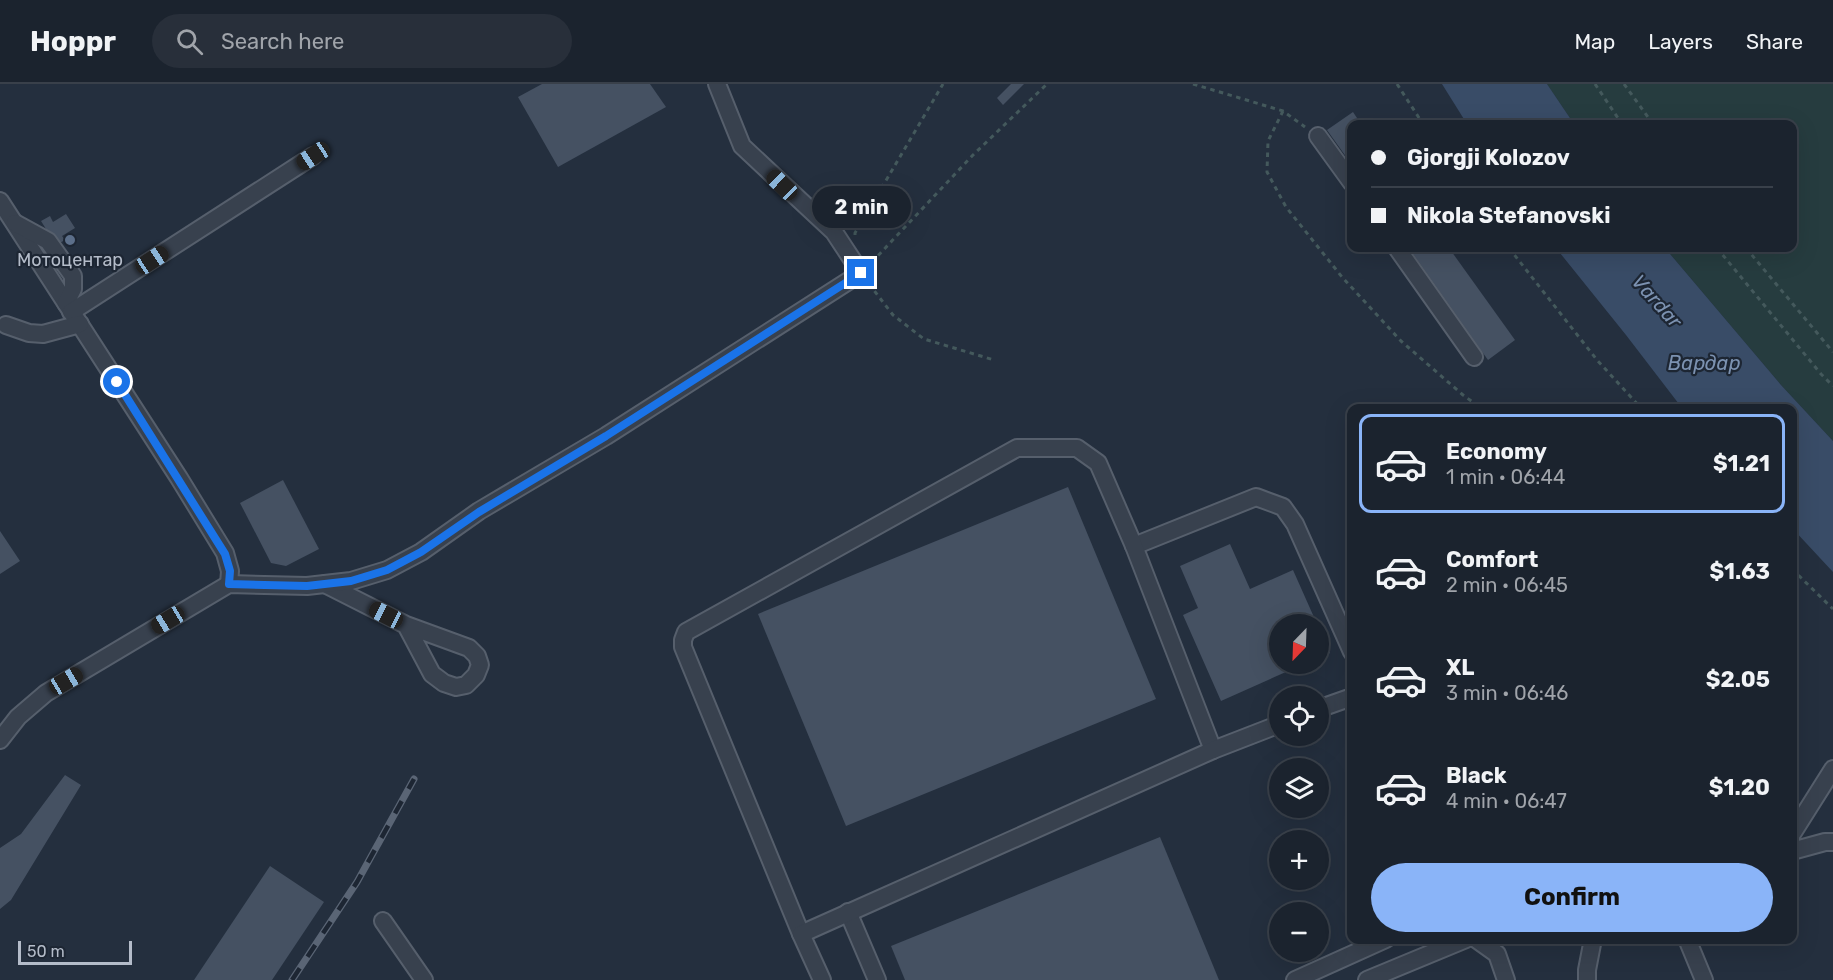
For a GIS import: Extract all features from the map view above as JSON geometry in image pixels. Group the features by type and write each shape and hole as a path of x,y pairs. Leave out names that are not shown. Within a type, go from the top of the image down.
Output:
{"street":[{"path":"0,740 18,717 46,693 229,584 307,586 351,581 387,570 421,552 479,512 606,436 861,273 834,232 742,146 717,84"},
{"path":"1318,136 1347,176"},
{"path":"6,325 29,333 43,334 313,156"},
{"path":"0,201 179,478 225,554 230,571 229,584"},
{"path":"1400,252 1474,357"},
{"path":"822,980 683,647 686,632 1017,448 1077,448 1098,463 1134,546 1213,750"},
{"path":"1134,546 1256,497 1283,507 1295,524 1347,641"},
{"path":"324,584 406,625"},
{"path":"1329,705 1347,699"},
{"path":"801,934 1213,750 1269,728"},
{"path":"1797,826 1833,769"},
{"path":"1797,849 1833,842"},
{"path":"848,912 878,980"},
{"path":"383,921 424,980"},
{"path":"1295,980 1375,944"},
{"path":"1367,980 1454,944"},
{"path":"1483,944 1497,954 1506,980"},
{"path":"1587,980 1592,944"},
{"path":"1689,944 1704,980"}],"path":[{"path":"856,243 855,233 943,84"},
{"path":"994,360 924,339 893,315 861,273 973,155 1047,84"},
{"path":"1193,84 1283,111 1318,136"},
{"path":"1397,84 1420,120"},
{"path":"1595,84 1619,120"},
{"path":"1624,84 1650,120"},
{"path":"1283,111 1268,141 1267,172 1286,207 1341,277 1401,341 1475,404"},
{"path":"1512,252 1597,360 1637,404"},
{"path":"1720,252 1833,386"},
{"path":"1749,252 1833,352"},
{"path":"1797,574 1833,609"}],"green space":[{"path":"1547,84 1833,84 1833,441 1781,385 1668,252 1797,252 1797,120 1571,120"}],"water":[{"path":"1442,84 1547,84 1571,120 1464,120"},
{"name":"Вардар","path":"1559,252 1668,252 1781,385 1833,441 1833,572 1797,533 1797,404 1679,404"}],"building":[{"path":"542,84 650,84 666,107 558,167 518,97"},
{"path":"1011,84 1024,84 1003,105 997,98"},
{"path":"1353,112 1358,120 1347,120 1347,158 1327,130"},
{"path":"66,214 75,228 62,236 65,240 56,245 41,221 50,216 53,222"},
{"path":"1412,252 1452,252 1515,340 1488,360"},
{"path":"283,480 319,549 286,566 271,563 240,503"},
{"path":"1068,487 1156,699 846,826 758,614"},
{"path":"0,531 20,561 0,574"},
{"path":"1230,544 1250,589 1293,570 1313,614 1269,614 1269,674 1281,674 1221,701 1183,615 1198,608 1180,566"},
{"path":"65,775 81,785 11,900 0,909 0,848 21,834"},
{"path":"1160,837 1219,980 905,980 891,946"},
{"path":"270,866 324,902 272,980 194,980"}],"railway":[{"path":"292,980 357,882 414,779"}],"place":[{"name":"Мотоцентар","path":"70,240"}],"route":[{"path":"117,382 225,554 230,571 229,584 307,586 351,581 387,570 421,552 479,512 606,436 861,273"}],"water label":[{"name":"Vardar","path":"1657,301"}]}
